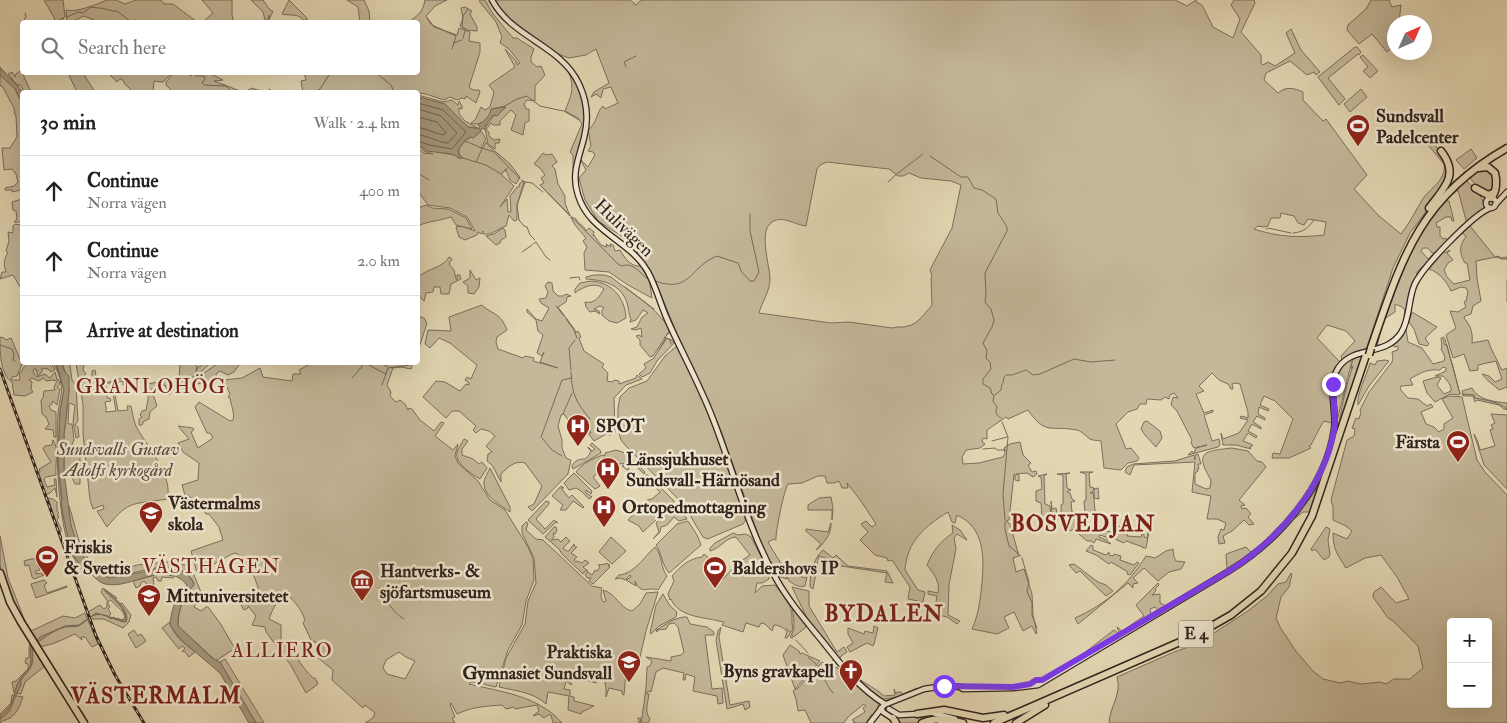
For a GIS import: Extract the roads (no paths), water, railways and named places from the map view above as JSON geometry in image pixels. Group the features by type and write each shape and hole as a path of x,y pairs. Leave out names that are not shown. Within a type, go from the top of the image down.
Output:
{"highway":[{"name":"E 4","path":"1431,206 1490,154 1507,144"},
{"name":"E 4","path":"980,723 1022,717 1209,628 1238,610 1266,586 1292,553 1312,516 1367,355 1406,251 1423,223 1452,188 1465,175 1491,157 1507,149"},
{"name":"E 4","path":"1370,348 1387,291 1401,254 1412,233 1447,184 1450,174 1449,164 1441,150"},
{"name":"E 4","path":"1465,175 1481,167 1490,168 1496,176 1496,188"},
{"path":"1476,188 1480,192 1489,195 1496,188"},
{"path":"1493,200 1496,188"},
{"name":"E 4","path":"1016,723 1022,717 1048,703 1208,633 1242,611 1277,579 1300,548 1315,518 1367,355"},
{"path":"0,573 13,609 83,723"},
{"name":"E 4","path":"1001,719 1048,703"},
{"name":"E 4","path":"918,714 944,710 992,720"},
{"name":"E 4","path":"1001,719 1022,717"},
{"path":"922,723 934,719 943,719 963,723"},
{"path":"992,720 1001,719"}],"main road":[{"name":"Hulivägen","path":"492,0 507,21 559,58 576,77 583,92 586,112 586,130 575,170 575,183 579,200 591,221 630,250 649,273 666,317 713,418 757,539 779,584 805,620 847,671 874,696 896,721"},
{"path":"1488,206 1487,200 1493,200 1506,193"},
{"path":"1488,206 1493,208 1493,200"},
{"path":"871,723 885,708 924,690 960,687 1013,687 1046,678 1236,567 1257,551 1282,526 1309,494 1321,471 1334,429 1334,377 1342,362 1352,355 1384,348 1396,339 1405,325 1412,292 1420,274 1434,257 1488,206"},
{"path":"885,708 899,714 938,714 963,723"},
{"path":"940,723 948,723"}],"water":[{"path":"0,67 21,90 20,99 15,89 0,75"},
{"path":"420,98 445,104 468,127 480,129 478,124 487,118 491,109 506,107 497,116 494,115 491,118 485,129 481,129 473,138 466,139 458,150 459,155 463,158 428,151 420,146"},
{"path":"57,365 62,365 64,371 69,376 64,435 64,472 71,525 80,553 97,571 109,578 157,568 178,569 190,577 194,584 181,605 178,626 212,658 220,662 256,723 249,723 220,673 181,640 170,625 171,615 177,598 187,585 178,577 168,574 158,574 116,585 105,584 80,565 75,558 61,503 58,464 60,411 64,390"},
{"path":"104,590 124,608 127,618 126,622 118,620 126,620 121,607"},
{"path":"96,613 102,615 91,617 82,624 75,627 65,627 56,630 32,647 33,659 30,669 21,680 10,710 0,719 0,716 13,701 18,683 29,669 31,646 40,637 65,626 79,625"}],"waterway":[{"path":"67,17 78,12 83,13 91,7 98,8"},
{"path":"99,8 117,11 129,20"},
{"path":"466,29 462,27 463,16 468,9"},
{"path":"24,20 25,13"},
{"path":"427,18 431,24"},
{"path":"432,25 456,36 452,49"},
{"path":"463,38 465,31"},
{"path":"454,43 462,40"},
{"path":"626,67 624,62 636,56"},
{"path":"195,75 204,76 205,79 202,83 204,85 226,86 230,90"},
{"path":"318,90 329,75"},
{"path":"379,75 391,85 393,90"},
{"path":"254,90 259,90"},
{"path":"505,106 527,96 540,106 563,111"},
{"path":"564,111 579,120"},
{"path":"465,142 481,148"},
{"path":"482,148 494,152 520,179"},
{"path":"476,162 482,149"},
{"path":"888,182 923,154"},
{"path":"930,156 961,177 968,177 974,188 982,190 996,199 998,213 1007,227 1007,231 985,273 985,302 991,309 994,320 983,343 987,351 986,358 990,362 991,369 983,379 983,384 990,388 994,395 993,401 997,407 996,414 1001,418"},
{"path":"463,158 486,165 501,174 507,168"},
{"path":"420,174 429,180"},
{"path":"519,220 517,205 525,182 522,180"},
{"path":"525,182 532,183 543,192"},
{"path":"540,185 618,264 634,267 650,280"},
{"path":"655,281 667,284 683,282 701,266 717,256 738,263 741,271 750,281 754,281 759,272 750,231 750,214"},
{"path":"519,220 527,227 530,235 535,240"},
{"path":"1293,233 1305,229 1314,220"},
{"path":"1266,229 1291,233"},
{"path":"533,244 536,242 550,260"},
{"path":"522,252 532,245"},
{"path":"570,278 579,277 580,280"},
{"path":"1507,280 1507,302"},
{"path":"625,287 654,309"},
{"path":"556,306 564,316"},
{"path":"566,319 577,338"},
{"path":"664,338 670,332"},
{"path":"659,350 667,338 671,344"},
{"path":"1445,339 1451,361"},
{"path":"571,370 569,348 575,340"},
{"path":"0,345 12,349 14,354 13,360 15,361"},
{"path":"1003,383 1006,375 1026,370 1033,375 1040,374 1074,359 1091,362 1115,360"},
{"path":"1452,363 1460,394"},
{"path":"352,378 363,365"},
{"path":"369,365 386,374"},
{"path":"384,365 388,367"},
{"path":"382,385 388,368 410,365"},
{"path":"571,372 572,387 576,398 590,419"},
{"path":"541,437 562,380 572,378"},
{"path":"995,395 1001,390 1002,384"},
{"path":"563,414 572,393"},
{"path":"1463,394 1474,395 1475,398 1496,403 1507,409"},
{"path":"1002,422 1008,437 1003,494 1005,520"},
{"path":"992,441 1007,437"},
{"path":"542,438 552,450 562,456"},
{"path":"983,449 995,448 997,450 1006,450"},
{"path":"1005,522 1005,528"},
{"path":"1005,529 1009,546 1021,556"},
{"path":"1022,558 1029,582 1027,591 1032,603 1032,615 1037,628"},
{"path":"738,564 748,568"},
{"path":"379,588 392,609 404,619"},
{"path":"786,628 791,633"},
{"path":"796,640 808,653"},
{"path":"808,657 817,665"},
{"path":"818,666 821,668 833,693"},
{"path":"1005,713 1022,707"}],"railway":[{"path":"0,369 96,636 115,675 144,723"}],"place":[{"name":"Sundsvall Padelcenter","path":"1358,147"},
{"name":"SPOT","path":"578,447"},
{"name":"Färsta","path":"1458,463"},
{"name":"Länssjukhuset Sundsvall-Härnösand","path":"608,490"},
{"name":"Ortopedmottagning","path":"604,528"},
{"name":"Västermalms skola","path":"151,534"},
{"name":"Friskis & Svettis","path":"47,578"},
{"name":"Baldershovs IP","path":"715,589"},
{"name":"Hantverks- & sjöfartsmuseum","path":"362,602"},
{"name":"Mittuniversitetet","path":"149,617"},
{"name":"Praktiska Gymnasiet Sundsvall","path":"629,683"},
{"name":"Byns gravkapell","path":"851,692"}],"district":[{"name":"GRANLOHÖG","path":"151,386"},
{"name":"BOSVEDJAN","path":"1083,524"},
{"name":"VÄSTHAGEN","path":"211,566"},
{"name":"BYDALEN","path":"884,614"},
{"name":"ALLIERO","path":"282,650"},
{"name":"VÄSTERMALM","path":"156,696"}],"park label":[{"name":"Sundsvalls Gustav Adolfs kyrkogård","path":"118,459"}]}
